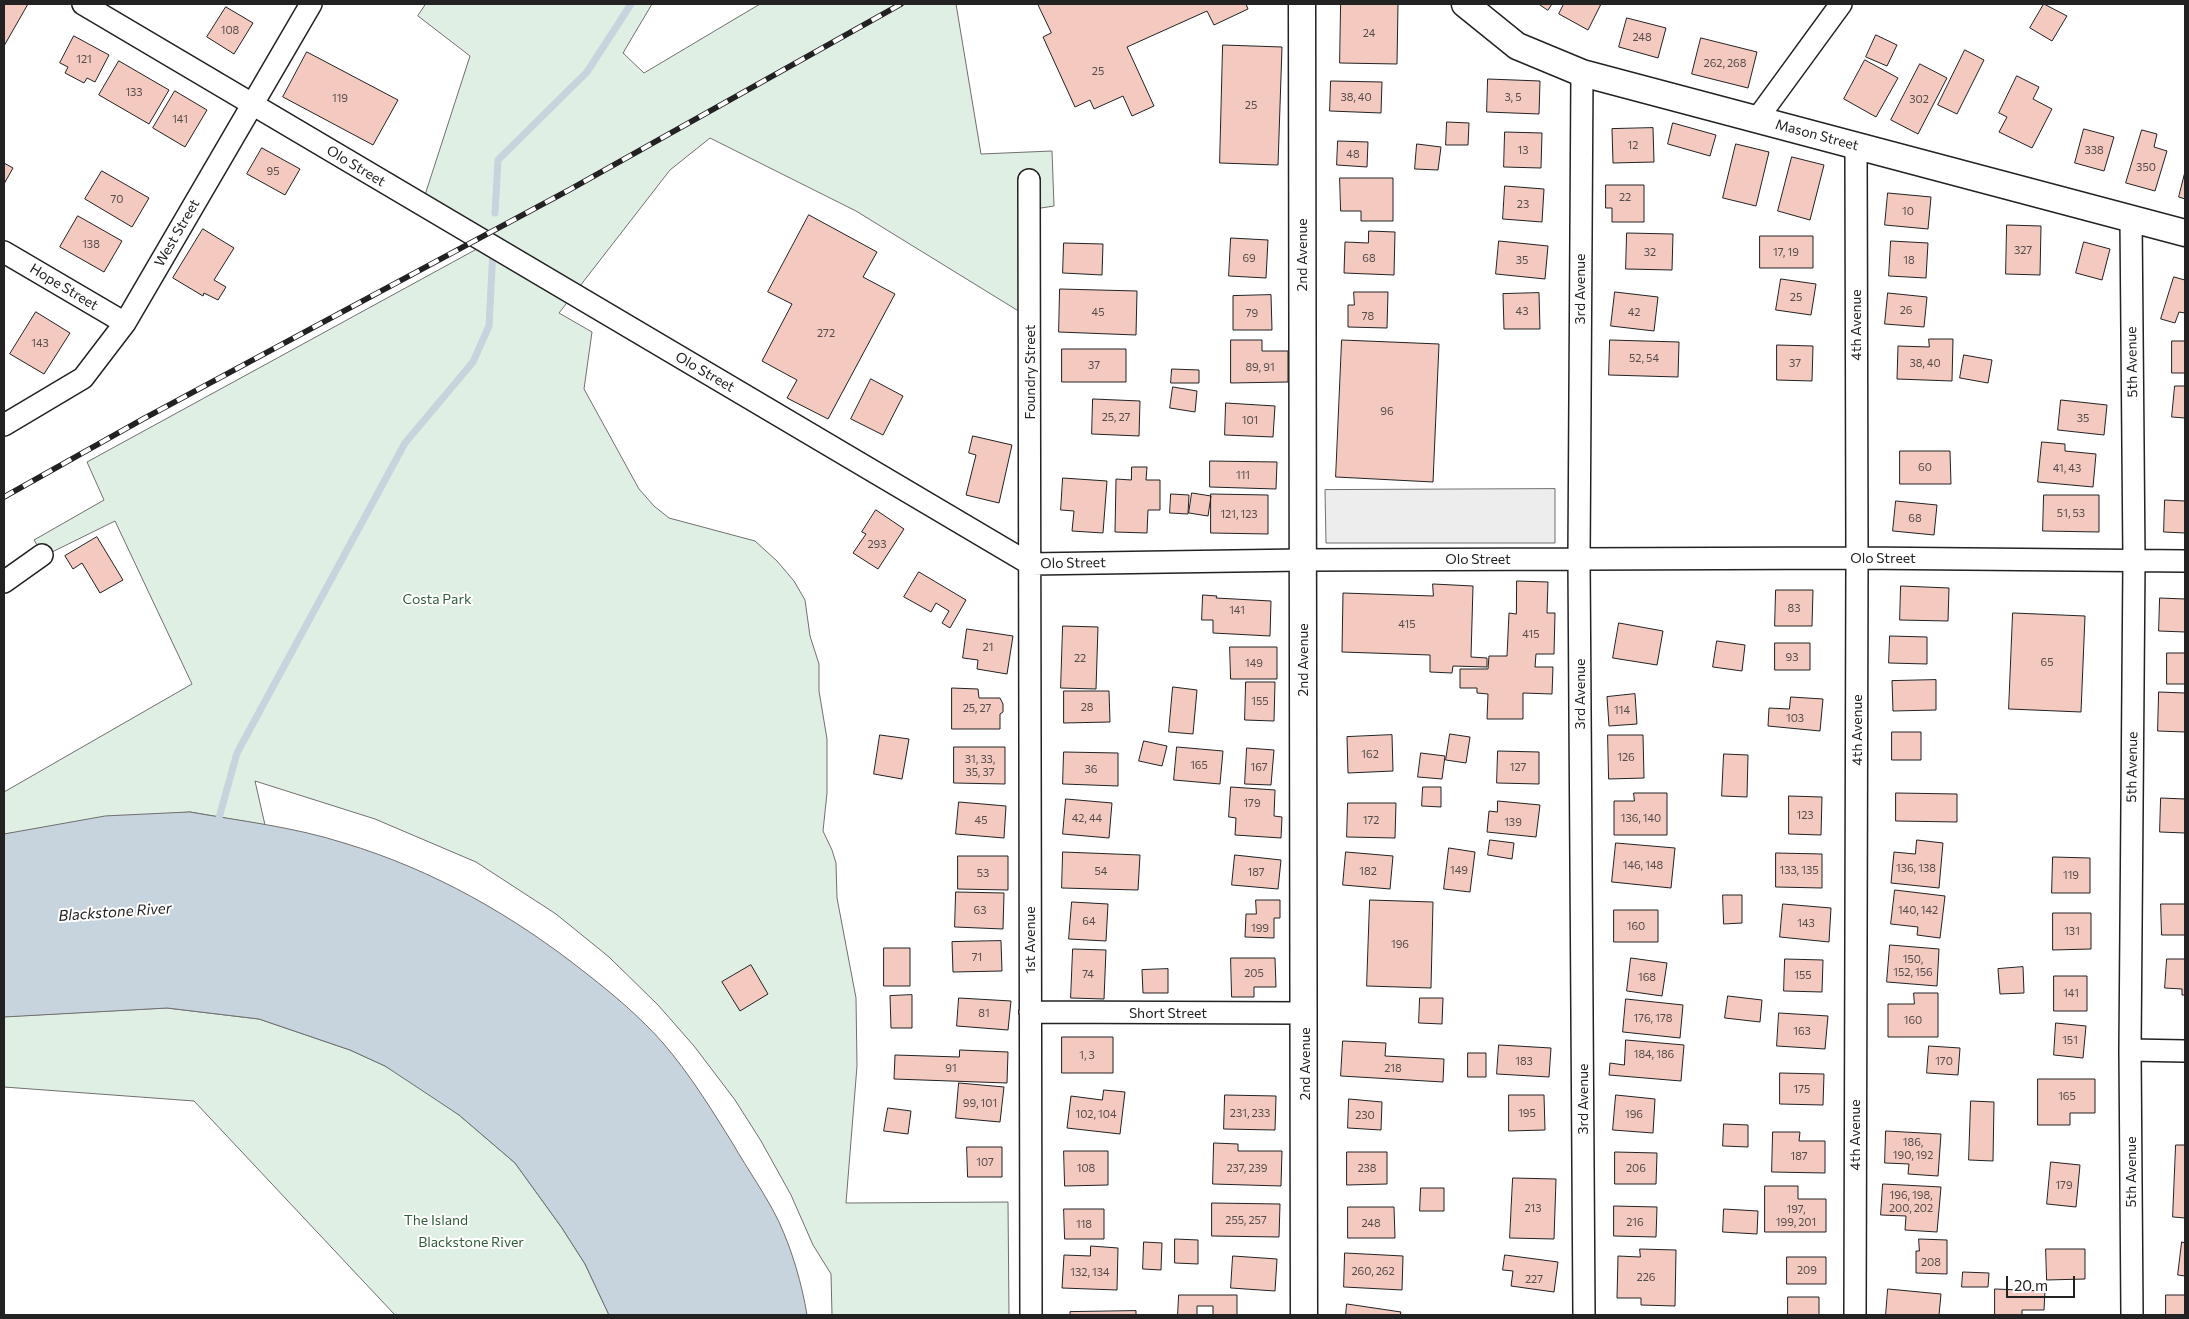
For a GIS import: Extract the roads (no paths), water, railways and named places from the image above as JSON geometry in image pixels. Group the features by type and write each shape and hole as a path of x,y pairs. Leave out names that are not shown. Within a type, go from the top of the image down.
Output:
{"street":[{"name":"Olo Street","path":"83,4 1030,564 1302,560 1857,558 2185,561"},
{"name":"West Street","path":"4,425 83,378 125,323 311,4"},
{"name":"2nd Avenue","path":"1302,4 1304,1315"},
{"name":"Mason Street","path":"1465,4 1517,46 1582,73 2185,234"},
{"path":"1757,119 1841,4"},
{"name":"3rd Avenue","path":"1582,73 1579,559 1584,1315"},
{"name":"4th Avenue","path":"1855,1315 1856,146"},
{"name":"Foundry Street","path":"1029,180 1030,564"},
{"name":"5th Avenue","path":"2130,218 2134,560 2130,1050 2132,1315"},
{"name":"Hope Street","path":"4,252 125,323"},
{"path":"4,582 42,555"},
{"name":"1st Avenue","path":"1030,564 1031,1315"},
{"name":"Short Street","path":"1030,1012 1305,1013"},
{"path":"2130,1050 2185,1051"}],"water":[{"name":"Blackstone River","path":"190,812 325,837 410,867 441,881 502,914 559,953 607,990 645,1024 673,1055 700,1092 733,1144 768,1202 784,1233 796,1267 807,1315 609,1315 585,1264 562,1228 515,1163 459,1115 385,1066 350,1050 259,1019 167,1008 4,1017 4,834 105,816"}],"waterway":[{"path":"495,213 498,160 587,72 631,4"},
{"path":"217,825 237,753 405,443 473,362 489,326 493,249"}],"railway":[{"path":"4,497 143,419 569,190 901,4"}],"park label":[{"name":"Costa Park","path":"437,599"},
{"name":"The Island","path":"436,1220"}]}
